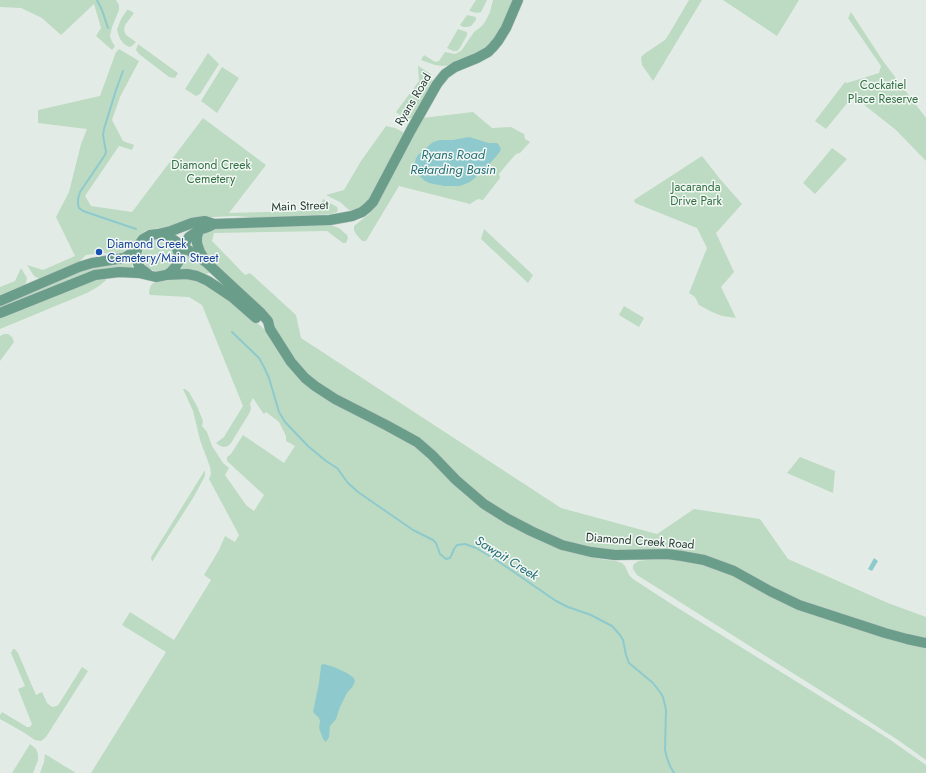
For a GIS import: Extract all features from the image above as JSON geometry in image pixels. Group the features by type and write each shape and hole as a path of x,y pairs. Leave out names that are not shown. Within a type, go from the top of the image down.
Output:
{"main road":[{"name":"Ryans Road","path":"377,193 441,78 455,67 477,58 488,52 493,47 506,28 518,0"},
{"name":"Main Street","path":"158,234 205,221 214,224 330,220 347,218 365,210 377,193"},
{"name":"Main Street","path":"179,258 183,246 189,237 199,230 208,228 214,224"},
{"path":"199,230 197,237 198,248 207,263"},
{"path":"158,234 171,238 178,247 179,258 178,264 171,272 166,275 156,277 140,268 136,258 140,242 150,235 158,234"},
{"name":"Diamond Creek Road","path":"171,238 207,263 261,313 268,321 270,329 298,369 315,386 335,400 417,442 471,493 484,504 508,519 547,539 576,549 605,554 667,554 704,560 734,571 799,605 885,633 926,643"},
{"path":"0,300 79,267 92,263 124,258 137,250"},
{"path":"0,313 95,275 119,272 147,273"},
{"name":"Diamond Creek Road","path":"166,275 187,274 197,276 208,281 232,297 262,324 270,329"}],"green space":[{"path":"0,0 116,0 119,5 119,10 110,36 115,46 112,50 96,36 101,28 94,4 61,35 42,18 21,8 0,7"},
{"path":"476,0 487,0 481,12 477,13 469,11"},
{"path":"493,0 515,0 506,21 490,44 482,51 450,65 435,65 421,60 424,55 435,62 439,61 445,52 455,54 461,51 474,32 485,22 490,12"},
{"path":"689,0 702,0 653,81 642,65 641,57 665,40"},
{"path":"723,0 799,0 777,36"},
{"path":"127,10 134,13 125,25 124,30 126,35 136,42 129,47 120,39 117,30 121,19"},
{"name":"Cockatiel Place Reserve","path":"851,12 883,61 926,118 926,161 896,130 853,96 826,129 815,121 845,82 847,83 879,73 881,66 848,18"},
{"path":"467,15 476,17 476,20 471,26 463,27 460,25"},
{"path":"458,29 467,32 467,35 460,48 457,51 453,51 447,48"},
{"path":"138,44 178,73 175,78 169,77 139,54 136,50"},
{"name":"Diamond Creek Cemetery","path":"119,49 139,61 120,97 112,120 123,141 134,145 132,150 119,146 85,196 91,206 132,212 203,118 266,165 229,213 303,211 319,208 323,199 337,207 337,212 331,214 266,218 234,216 191,218 175,225 145,231 131,248 124,253 100,253 99,250 95,251 95,254 86,255 78,263 42,278 34,276 27,265 43,270 75,256 56,217 69,192 81,144 87,129 38,123 38,110 100,96 116,52"},
{"path":"208,53 219,64 200,94 196,96 185,89"},
{"path":"418,66 431,74 432,81 430,88 412,118 405,119 396,112 419,81"},
{"path":"222,67 239,78 217,113 201,101"},
{"path":"473,112 492,128 511,127 524,134 525,139 530,142 520,153 516,154 499,174 500,178 483,200 478,199 470,204 399,186 366,241 362,241 356,234 354,226 374,208 422,118"},
{"path":"386,126 403,132 404,135 371,197 364,206 354,211 349,210 340,202 326,195 344,190 361,161"},
{"path":"832,148 847,159 815,194 803,183"},
{"name":"Jacaranda Drive Park","path":"702,156 742,204 716,233 734,272 721,287 736,318 722,316 712,312 699,305 695,297 689,293 707,248 697,228 635,203 634,200"},
{"path":"330,225 339,228 347,235 348,238 346,243 343,243 327,231 214,233 212,241 245,275 250,273 296,315 301,338 561,508 657,534 694,509 760,519 788,559 888,603 926,617 926,639 908,635 803,602 731,565 612,551 565,542 517,519 477,493 448,466 310,377 210,260 203,250 200,239 201,235 208,230 225,228"},
{"path":"484,229 533,275 528,283 481,239"},
{"path":"158,239 169,244 174,255 169,266 158,271 147,266 142,255 147,244"},
{"path":"185,254 211,272 204,275 193,270 181,269"},
{"path":"131,260 132,267 103,269 0,310 0,304 89,268"},
{"path":"21,268 27,278 26,283 0,295 0,287 15,281"},
{"path":"105,278 106,280 99,286 87,293 0,329 0,318 80,285"},
{"path":"185,278 204,282 252,318 265,330 294,370 418,448 466,493 587,556 622,563 633,579 889,739 926,765 926,773 91,773 166,652 122,625 130,612 174,640 211,580 204,575 219,550 225,536 235,542 239,535 209,479 211,474 210,467 200,440 193,411 183,389 189,392 197,406 203,421 202,426 207,432 212,446 223,463 229,468 225,475 246,505 254,511 264,495 227,461 227,457 231,454 243,435 284,463 295,446 286,441 286,436 279,422 266,412 264,414 253,398 250,404 250,412 231,443 224,447 216,443 224,437 243,406 202,305 189,297 150,295 149,293 150,287 156,281"},
{"path":"624,306 644,318 639,327 619,315"},
{"path":"8,334 12,337 14,342 0,361 0,336"},
{"path":"800,457 835,471 833,493 787,473"},
{"path":"205,470 205,476 193,498 152,562 151,557"},
{"path":"666,558 693,561 926,647 926,760 853,711 637,575 633,569 633,565 638,561"},
{"path":"13,649 15,649 18,653 36,695 42,692 47,703 52,707 59,704 82,667 88,671 46,737 41,741 35,740 0,719 2,712 27,727 30,727 32,724 18,689 25,686 11,653"},
{"path":"30,744 36,749 38,754 38,760 33,773 12,773"},
{"path":"45,754 76,773 40,773"}],"water":[{"name":"Ryans Road Retarding Basin","path":"469,137 489,143 497,143 501,149 486,168 470,182 460,186 444,186 429,183 416,173 414,166 416,158 433,142"},
{"path":"874,558 878,561 872,571 868,569"},
{"path":"324,664 347,673 354,678 355,681 340,707 336,719 330,726 329,737 326,742 323,739 319,728 319,718 313,712 321,665"}],"waterway":[{"name":"Sawpit Creek","path":"97,0 108,28"},
{"name":"Sawpit Creek","path":"123,71 104,129 103,135 106,152 105,155 80,192 78,204 79,208 83,211 136,229"},
{"name":"Sawpit Creek","path":"232,332 259,358 269,378 279,412 285,422 308,446 337,468 348,483 358,492 413,530 433,540 436,543 440,554 446,559 450,558 457,545 465,544 476,548 495,559 556,601 591,615 612,626 623,640 629,663 653,683 663,697 666,710 665,750 674,773"}],"place":[{"name":"Diamond Creek Cemetery/Main Street","path":"99,252"}]}
